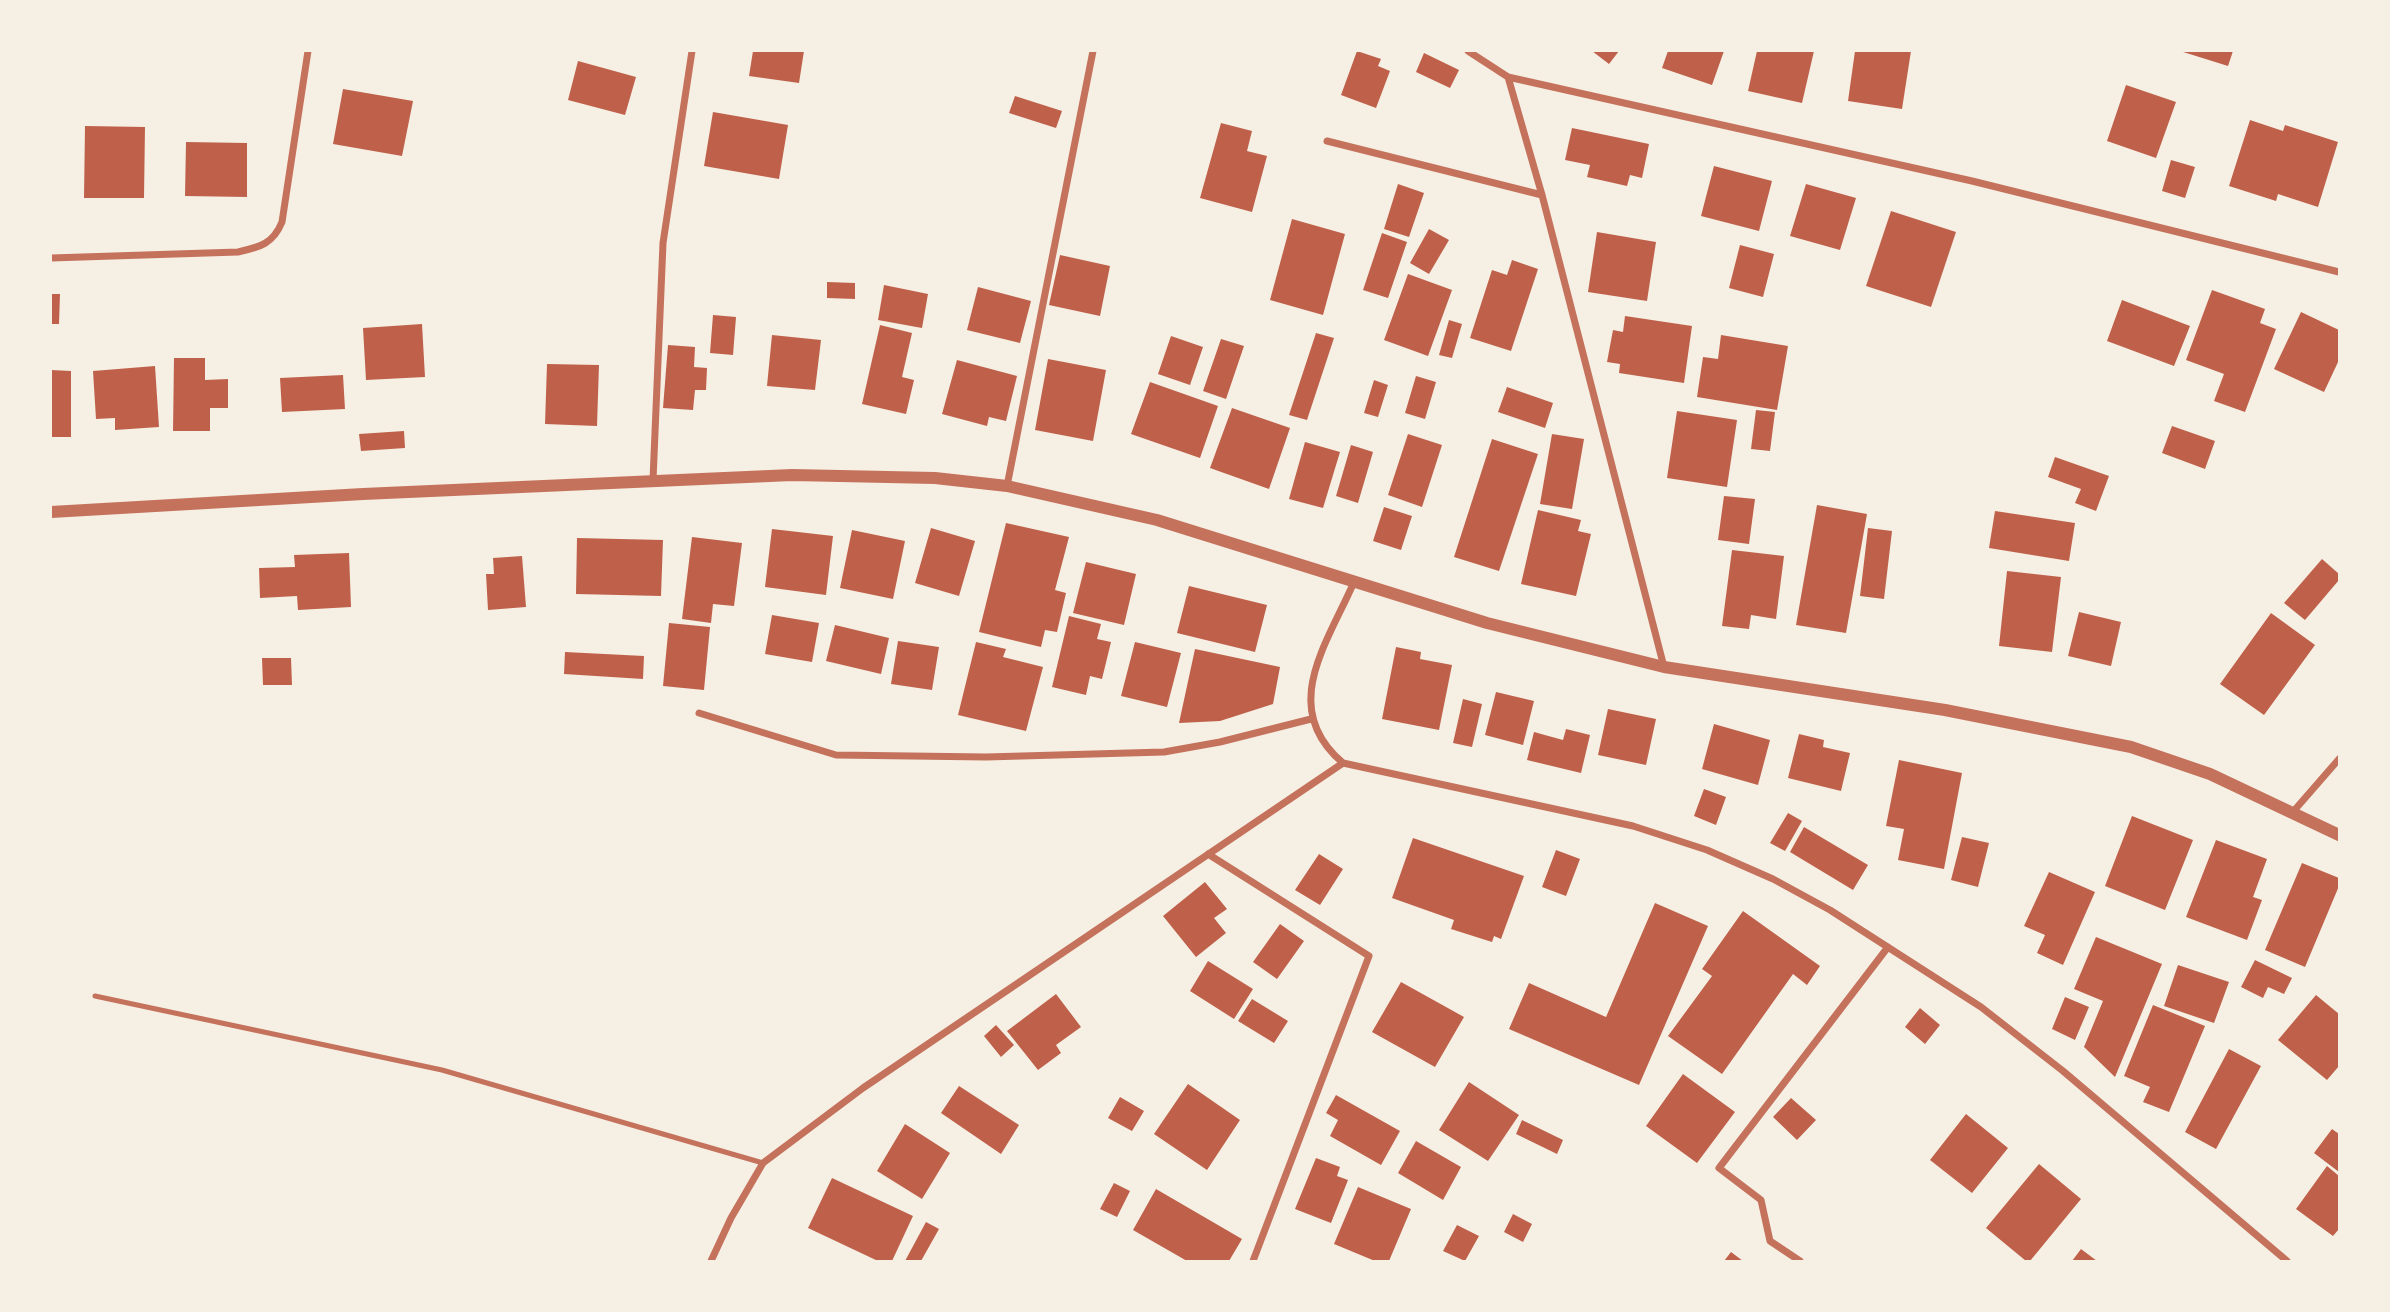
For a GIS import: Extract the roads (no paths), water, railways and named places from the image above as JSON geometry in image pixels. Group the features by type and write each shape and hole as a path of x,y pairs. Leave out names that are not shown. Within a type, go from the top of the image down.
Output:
{"street":[{"path":"51,258 238,253 265,246 276,235 282,222 308,51"},
{"path":"653,480 663,243 692,51"},
{"path":"1007,486 1093,51"},
{"path":"1468,51 1508,77 1972,181 2339,272"},
{"path":"1508,77 1542,194 1664,667"},
{"path":"1327,141 1542,194"},
{"path":"51,512 653,480 861,475 935,478 1007,486 1157,520 1499,626 1664,667 1945,710 2098,739 2186,764 2339,835"},
{"path":"1354,582 1310,685 1311,719 1323,744 1343,764 1633,826 1707,850 1773,878 1981,1007 2063,1071 2287,1261"},
{"path":"699,713 836,755 986,757 1164,752 1220,742 1311,719"},
{"path":"2292,813 2339,759"},
{"path":"711,1261 731,1218 763,1163 863,1088 1343,764"},
{"path":"1208,854 1369,956 1253,1261"},
{"path":"1800,1261 1770,1241 1761,1200 1719,1168 1888,947"}],"lane":[{"path":"95,996 442,1070 763,1163"}]}
